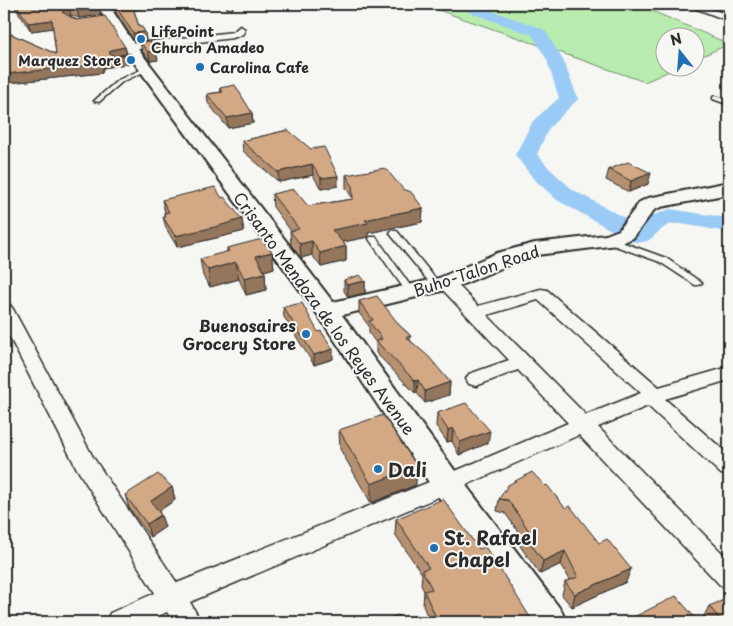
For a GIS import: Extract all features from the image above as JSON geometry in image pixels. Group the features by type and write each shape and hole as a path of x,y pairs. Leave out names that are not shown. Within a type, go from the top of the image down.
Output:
{"main road":[{"name":"Crisanto Mendoza de los Reyes Avenue","path":"106,14 327,311 447,484 548,622"},
{"path":"618,238 647,206 655,202 729,188"},
{"name":"Buho-Talon Road","path":"327,311 441,284 505,258 535,249 618,238"}],"street":[{"path":"688,4 729,18"},
{"path":"137,58 238,34 240,29"},
{"path":"441,284 474,313 729,577"},
{"path":"474,313 541,294 654,396 729,468"},
{"path":"4,309 85,463 188,622"},
{"path":"476,379 521,362"},
{"path":"120,622 172,597 447,484 582,425 654,396 726,377"}],"lane":[{"path":"106,14 158,4"},
{"path":"97,101 120,81 137,58"},
{"path":"715,98 729,103"},
{"path":"394,233 441,284"},
{"path":"618,238 663,260 698,283"},
{"path":"373,239 410,291"}],"green space":[{"path":"421,4 636,4 692,28 656,28 656,77 645,82"},
{"path":"706,34 729,44 706,54"}],"building":[{"path":"16,4 97,4 99,8 77,10 69,7 62,12 76,20 105,16 125,47 111,50 109,53 115,56 131,54 101,59 100,64 5,74 4,78 4,31 56,54 52,20 28,23"},
{"path":"132,4 139,27 142,27 145,32 133,33 115,5"},
{"path":"150,41 156,51 148,52 140,42"},
{"path":"235,85 252,113 227,118 207,94 223,92 220,88"},
{"path":"288,130 311,149 324,147 338,176 321,178 312,164 278,172 242,141"},
{"path":"628,162 651,173 631,181 609,169"},
{"path":"385,168 403,189 411,192 423,208 365,220 368,223 332,230 346,246 320,253 312,241 300,244 290,231 299,229 272,194 294,189 308,206 353,199 352,185 346,175"},
{"path":"215,187 222,198 224,197 242,219 175,236 163,217 165,217 164,213 169,212 162,200"},
{"path":"262,239 272,252 256,256 265,273 244,278 236,262 208,270 200,259 229,251 227,248"},
{"path":"360,275 365,281 347,285 344,280"},
{"path":"377,296 400,326 411,336 406,337 429,357 450,382 425,391 418,380 415,381 376,341 382,339 369,321 373,320 359,301"},
{"path":"302,303 318,332 321,331 333,349 314,355 283,307"},
{"path":"466,403 490,431 460,442 453,428 448,430 437,413"},
{"path":"383,415 417,466 371,484 339,430"},
{"path":"532,472 545,486 547,485 565,508 570,506 599,543 607,539 631,569 575,594 565,582 578,577 565,551 543,561 523,533 529,531 508,500 499,499 508,485"},
{"path":"158,474 172,487 151,501 161,515 147,524 125,495"},
{"path":"443,499 479,549 485,547 533,622 438,622 424,591 432,589 422,570 429,568 396,519"},
{"path":"676,596 697,620 693,622 630,622 628,620"},
{"path":"729,598 729,622 722,622 709,606"},
{"path":"398,615 401,622 384,622 383,620"}],"waterway":[{"path":"460,4 538,32 555,60 569,99 540,125 526,155 541,173 565,195 640,236 653,224 670,216 729,225"}],"place":[{"name":"LifePoint Church Amadeo","path":"141,39"},
{"name":"Marquez Store","path":"131,60"},
{"name":"Carolina Cafe","path":"200,67"},
{"name":"Buenosaires Grocery Store","path":"306,334"},
{"name":"Dali","path":"378,469"},
{"name":"St. Rafael Chapel","path":"434,548"}]}
